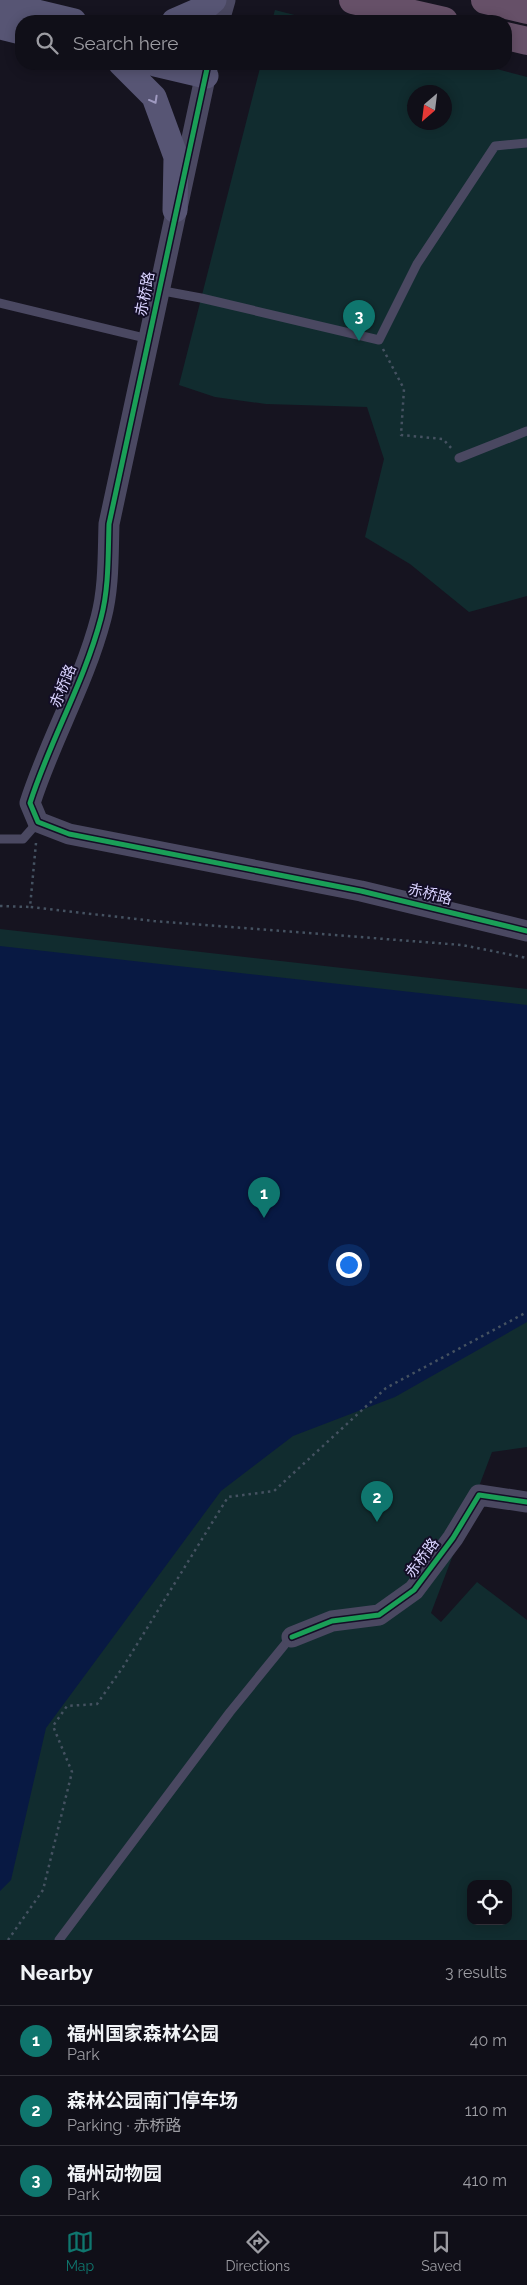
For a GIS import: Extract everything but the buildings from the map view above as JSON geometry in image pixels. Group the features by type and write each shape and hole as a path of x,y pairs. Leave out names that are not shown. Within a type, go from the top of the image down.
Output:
{"highway":[{"path":"353,0 418,15"},
{"path":"486,0 527,10"},
{"path":"512,37 527,41"}],"main road":[{"path":"188,15 206,7 214,0"},
{"path":"0,3 49,15"},
{"path":"0,27 15,31"},
{"path":"128,70 154,97 176,157 175,210"}],"street":[{"path":"221,15 225,0"},
{"name":"赤桥路","path":"207,70 175,210 109,524 107,582 100,620 81,679 30,803 38,822 68,834 361,891 527,931"},
{"name":"赤桥路","path":"292,1637 332,1621 379,1615 414,1590 453,1538 479,1495 527,1502"}],"lane":[{"path":"158,290 201,298 379,340 417,264 495,146 527,143"},
{"path":"0,303 149,339"},
{"path":"459,458 527,431"},
{"path":"0,839 23,839 38,822"},
{"path":"59,1940 224,1719 292,1637"}],"path":[{"path":"379,340 404,390 401,435 443,439 459,458"},
{"path":"30,907 38,822"},
{"path":"0,906 30,907 154,921 462,946 527,958"},
{"path":"8,1940 43,1890 72,1772 53,1726 67,1706 97,1704 123,1667 228,1498 274,1491 386,1388 527,1312"}],"green space":[{"path":"275,10 295,15 274,15"},
{"path":"259,70 501,70 527,77 527,596 469,612 410,564 365,537 384,459 367,407 266,404 215,397 179,385"},
{"path":"0,929 527,989 527,1447 492,1452 431,1613 441,1622 477,1582 527,1620 527,1940 0,1940"}],"water":[{"path":"0,946 527,1005 527,1322 395,1397 293,1436 221,1491 46,1728 11,1880 0,1891"}],"cycle path":[{"path":"207,70 109,524 107,583 104,607 86,665 47,757 30,803 38,822 69,834 361,891 527,931"},
{"path":"292,1637 332,1621 379,1615 414,1590 453,1538 479,1495 527,1502"}],"place":[{"name":"福州动物园","path":"359,341"},
{"name":"福州国家森林公园","path":"264,1218"},
{"name":"森林公园南门停车场","path":"377,1522"}]}
